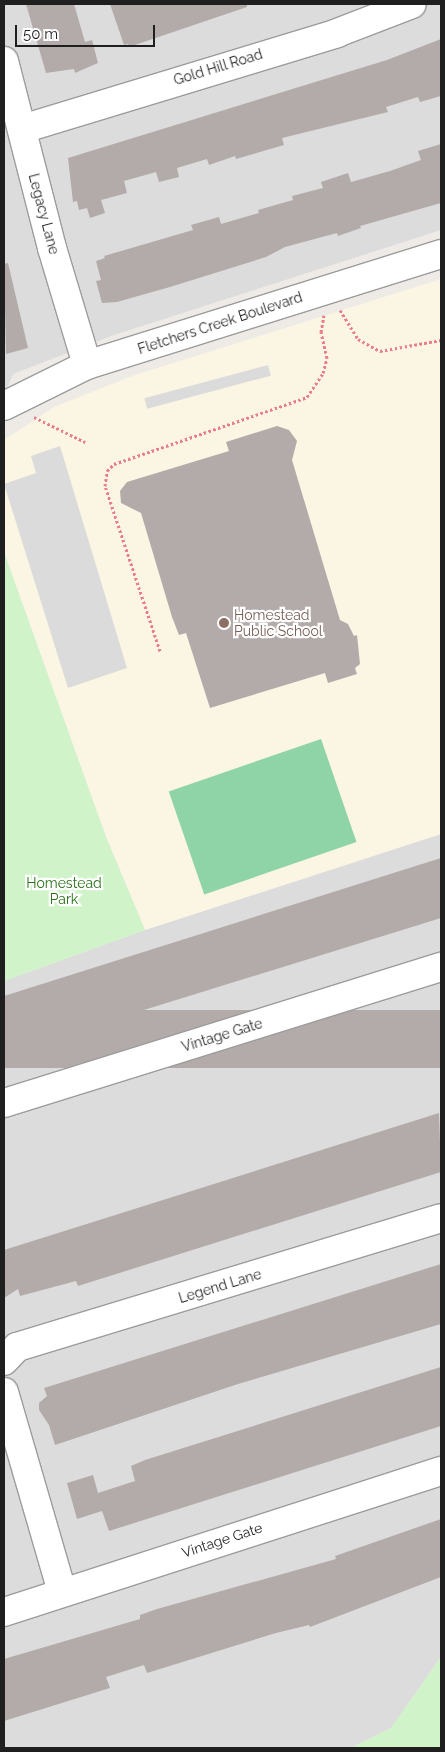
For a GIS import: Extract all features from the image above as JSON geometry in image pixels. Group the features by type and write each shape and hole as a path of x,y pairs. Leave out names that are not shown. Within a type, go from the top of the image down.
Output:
{"street":[{"name":"Gold Hill Road","path":"22,129 337,33 412,4"},
{"name":"Legacy Lane","path":"4,61 52,248 87,366"},
{"name":"Fletchers Creek Boulevard","path":"4,406 87,366 441,254"},
{"name":"Vintage Gate","path":"4,1103 441,967"},
{"name":"Legend Lane","path":"4,1361 17,1347 441,1218"},
{"path":"4,1392 62,1591"},
{"name":"Vintage Gate","path":"4,1612 62,1591 441,1470"}],"path":[{"path":"335,308 340,310 358,339 380,350 441,340"},
{"path":"160,651 103,475 114,464 307,397 324,373 327,358 321,323 329,309"},
{"path":"33,416 85,442"}],"shaded area":[{"path":"4,4 441,4 441,230 114,335 13,374 4,395"},
{"name":"Homestead Public School","path":"441,279 441,834 145,930 106,837 4,552 4,440 54,407 132,376"},
{"path":"268,365 271,376 147,409 144,398"},
{"path":"60,446 127,668 68,688 4,484 36,473 31,456"},
{"path":"441,834 441,1657 391,1728 351,1748 4,1748 4,981 145,930"}],"green space":[{"name":"Homestead Park","path":"4,552 106,837 145,930 4,981"},
{"path":"321,739 356,842 204,894 169,791"},
{"path":"441,1657 441,1748 351,1748 391,1728"}],"building":[{"path":"26,4 74,4 85,42 92,40 98,63 75,73 74,69 46,73"},
{"path":"110,4 247,4 247,7 129,47 128,44 124,45"},
{"path":"441,39 441,96 420,102 418,97 386,107 388,112 282,138 284,145 236,159 235,156 209,165 207,159 177,168 179,177 159,182 156,172 124,181 127,193 101,200 105,213 90,218 87,208 79,210 77,201 73,202 68,158 387,60"},
{"path":"441,144 441,203 360,226 361,228 338,236 337,233 285,247 266,257 170,287 117,302 102,303 96,281 101,280 96,261 105,258 104,256 193,230 191,225 219,217 221,224 259,213 258,210 293,200 292,196 323,188 321,182 348,173 351,182 390,171 421,160 418,151"},
{"path":"8,263 28,348 6,354 4,264"},
{"path":"277,426 289,430 297,441 292,460 340,620 348,624 354,636 357,635 360,664 355,668 357,674 328,683 325,673 210,708 186,633 179,635 172,617 141,513 121,503 120,491 127,482 229,451 226,442"},
{"path":"441,858 441,918 18,1049 12,1030 4,1033 4,996"},
{"path":"4,1010 441,1010 441,1068 4,1068"},
{"path":"439,1113 441,1172 78,1286 76,1281 20,1296 18,1289 4,1298 4,1250"},
{"path":"441,1264 441,1324 238,1384 55,1445 49,1425 39,1410 39,1403 47,1396 44,1388"},
{"path":"441,1367 441,1426 109,1531 102,1511 77,1519 67,1483 93,1475 98,1493 135,1481 131,1466 145,1460"},
{"path":"441,1519 441,1577 310,1627 309,1625 276,1633 147,1673 144,1665 106,1677 110,1688 4,1721 4,1659 140,1619 140,1615 157,1609 336,1559 335,1556"}],"place":[{"name":"Homestead Public School","path":"224,623"}]}
